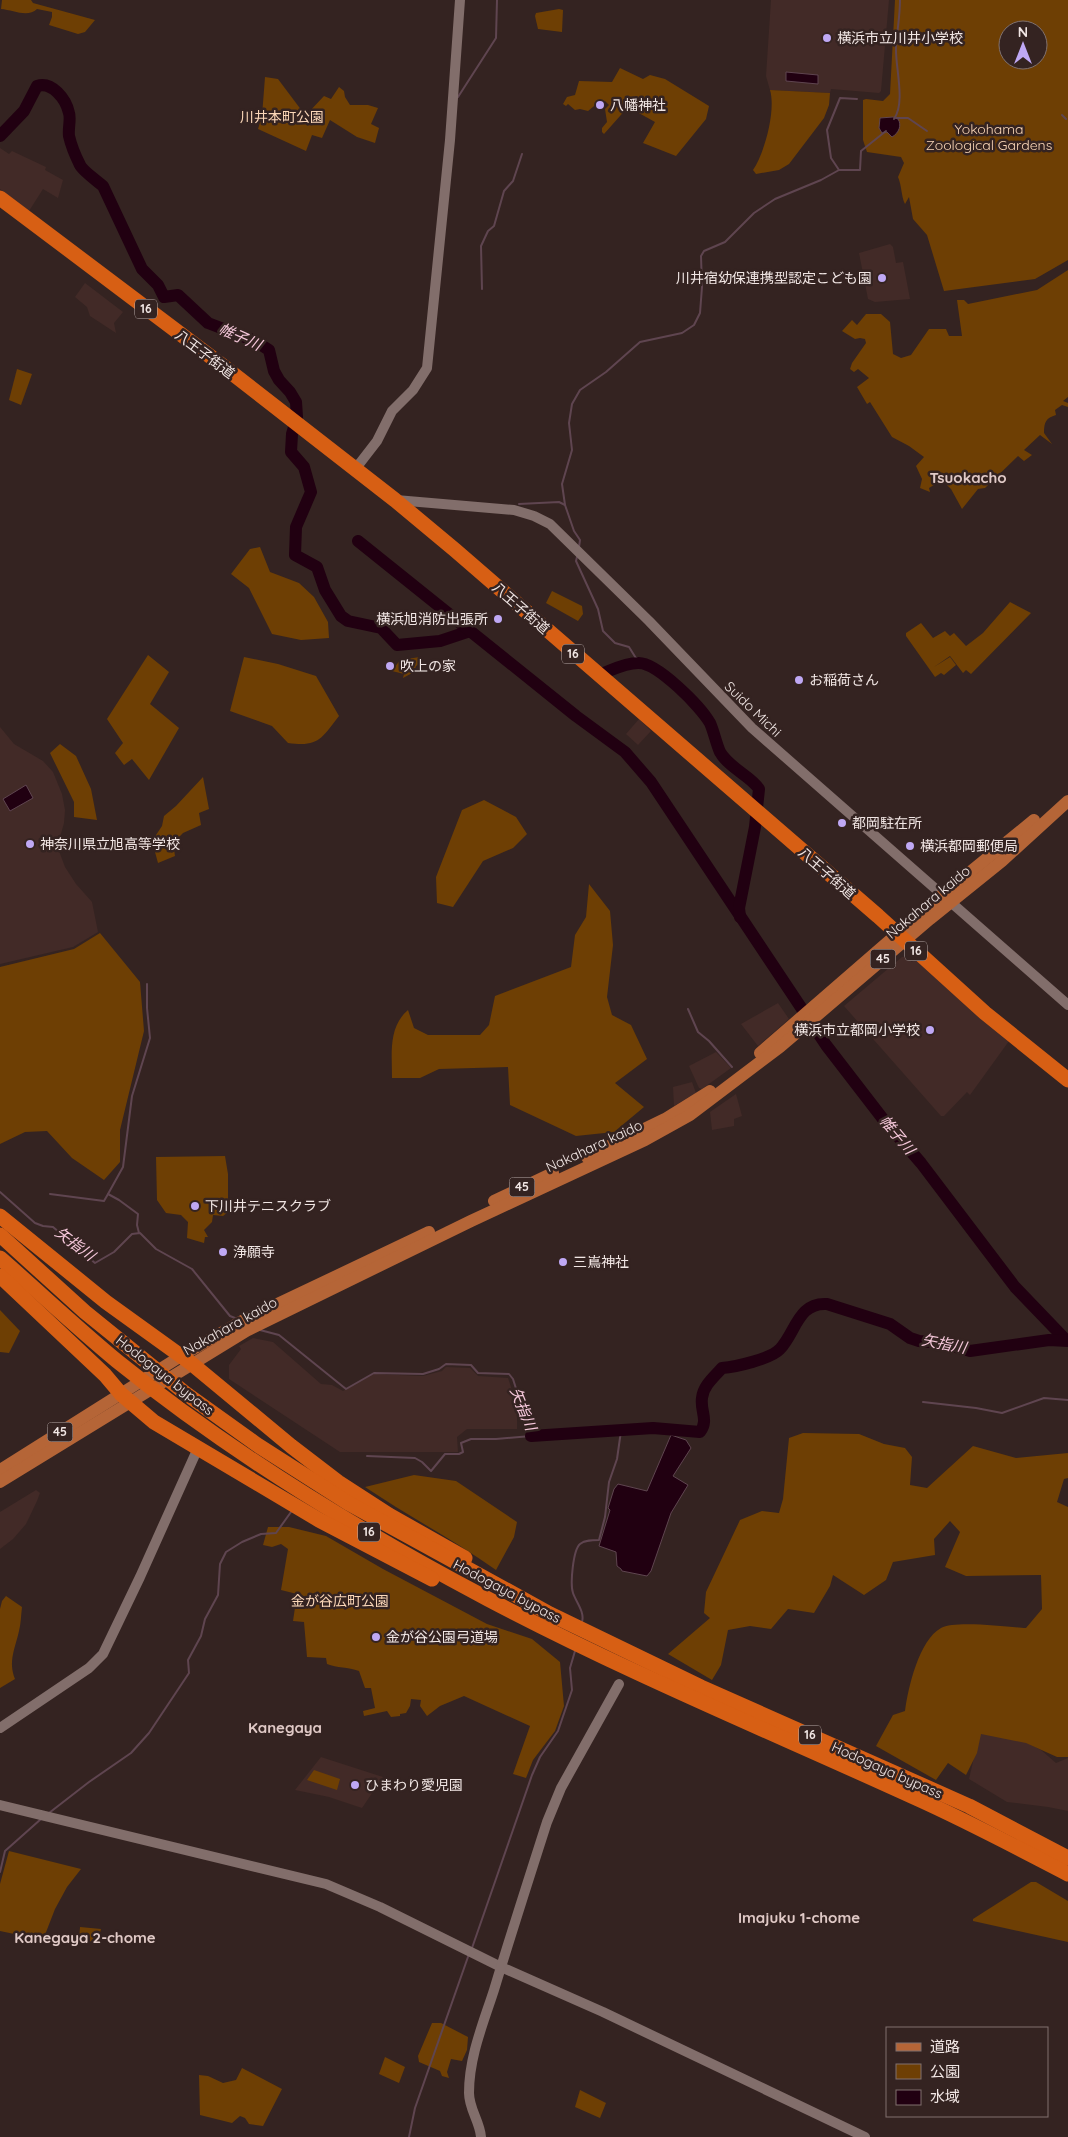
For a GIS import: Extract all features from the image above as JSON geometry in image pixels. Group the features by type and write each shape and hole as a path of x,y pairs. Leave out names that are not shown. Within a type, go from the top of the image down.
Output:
{"highway":[{"name":"八王子街道","path":"0,198 395,500 752,807 985,1013 1068,1080"},
{"path":"0,1216 106,1302 187,1360 276,1434 338,1482 389,1515 438,1541 550,1614"},
{"name":"Hodogaya bypass","path":"0,1235 85,1312 185,1393 263,1449 348,1503 550,1614 701,1687 969,1806 1068,1858"},
{"name":"Hodogaya bypass","path":"0,1258 117,1361 171,1402 288,1484 408,1555 490,1600 577,1644 682,1694 920,1800 1068,1874"},
{"path":"0,1276 106,1375 126,1399 154,1422 318,1520 409,1568 482,1604 577,1644"}],"main road":[{"name":"Nakahara kaido","path":"0,1482 262,1310 464,1216 665,1119 702,1097 813,1013 1068,791"},
{"name":"Nakahara kaido","path":"946,898 1002,861 1068,801"},
{"name":"Nakahara kaido","path":"0,1470 126,1399"}],"street":[{"path":"352,468 360,463 377,442 392,411 413,390 427,368 450,140 460,0"},
{"name":"Suido Michi","path":"395,500 514,510 534,516 550,524 644,615 752,728 1068,1005"},
{"path":"0,1728 89,1668 103,1654 198,1448"},
{"path":"481,2137 480,2126 472,2110 469,2096 470,2077 477,2037 547,1822 561,1788 619,1684"},
{"path":"0,1806 326,1884 380,1906 501,1967 603,2012 865,2137"}],"shaded area":[{"name":"横浜市立川井小学校","path":"771,0 889,0 881,91 879,93 831,89 830,93 770,90 766,76"},
{"path":"0,148 9,154 12,151 46,167 45,170 63,180 58,198 43,189 29,211 0,189"},
{"path":"890,244 893,247 896,263 903,262 910,299 875,302 868,299 859,253"},
{"path":"85,283 123,312 114,323 116,333 90,316 87,307 75,297"},
{"path":"639,719 651,731 638,745 626,734"},
{"name":"神奈川県立旭高等学校","path":"0,727 14,744 43,761 53,772 62,794 65,810 59,851 65,867 76,884 92,902 98,932 73,947 0,964"},
{"name":"横浜市立都岡小学校","path":"902,957 906,957 912,962 915,958 1009,1041 970,1095 967,1092 944,1116 941,1116 844,1006"},
{"path":"778,1003 789,1019 758,1046 741,1024"},
{"path":"716,1052 731,1068 702,1089 699,1088 689,1066"},
{"path":"692,1082 696,1093 674,1106 673,1087"},
{"path":"736,1094 742,1116 734,1119 734,1126 712,1130 710,1112"},
{"path":"253,1338 273,1342 321,1384 332,1385 343,1391 374,1374 423,1376 442,1371 446,1367 470,1368 478,1376 508,1378 517,1405 517,1429 467,1429 457,1437 458,1452 340,1452 229,1379 229,1365 241,1349 239,1346"},
{"path":"36,1490 40,1493 26,1524 13,1539 0,1549 0,1512"},
{"path":"980,1732 1024,1741 1041,1750 1056,1763 1068,1758 1068,1811 1007,1802 969,1779"},
{"path":"321,1757 383,1777 362,1808 329,1797 295,1790"}],"green space":[{"path":"2,0 31,0 33,3 95,20 85,32 78,34 49,25 52,12 37,9 33,12 25,13 1,9"},
{"name":"Yokohama Zoological Gardens","path":"895,0 1068,0 1068,260 1035,279 944,291 927,235 913,219 909,197 905,204 904,201 898,177 904,163 901,157 867,152 863,140 863,100 883,101 890,94"},
{"path":"563,10 562,32 538,29 536,13"},
{"path":"620,68 643,79 650,75 665,79 709,106 706,119 676,156 643,143 655,122 628,107 604,134 602,128 607,122 605,109 609,105 605,101 602,104 599,102 588,111 575,110 568,104 566,106 563,104 567,97 575,95 579,81 612,82"},
{"name":"川井本町公園","path":"265,77 278,79 302,111 308,113 324,96 331,99 339,87 344,91 350,105 368,105 378,108 371,124 379,128 375,143 357,137 330,120 322,138 312,135 306,151 258,129 262,116"},
{"path":"770,90 830,93 829,105 824,118 789,164 779,170 756,174 753,170 762,153 772,108"},
{"path":"1068,270 1068,397 1063,401 1068,403 1068,407 1062,405 1055,410 1056,415 1045,423 1044,433 1052,444 1040,435 1024,450 1032,455 1024,461 1018,456 985,488 978,489 962,509 951,489 942,480 929,488 930,492 920,488 922,479 916,466 924,457 892,437 870,402 867,404 857,387 869,378 858,369 854,372 850,369 866,343 865,339 855,339 842,331 852,320 857,325 866,314 881,314 890,322 893,354 901,358 911,355 929,329 946,329 949,336 962,336 957,300 964,300 968,304 1037,290"},
{"path":"17,369 32,374 21,405 9,400"},
{"path":"260,547 270,572 299,583 314,597 328,622 329,638 301,640 272,634 249,588 231,574 250,549"},
{"path":"552,591 582,606 583,614 578,621 546,603"},
{"path":"1010,602 1031,613 971,674 966,670 963,673 950,656 934,667 950,657 956,665 944,675 941,673 935,677 906,636 906,633 921,623 933,638 945,631 950,636 954,633 966,646 983,633"},
{"path":"148,655 169,672 150,704 179,728 149,780 132,759 124,765 115,753 123,743 107,719"},
{"path":"244,657 278,664 316,676 339,716 318,740 307,744 298,744 288,743 272,726 230,711"},
{"path":"420,657 423,662 416,666 414,672 403,678 404,674 392,671 400,660"},
{"path":"60,744 76,756 91,789 97,820 74,817 74,802 50,753"},
{"path":"203,777 209,809 199,813 201,825 183,833 173,843 175,856 158,863 152,841 162,826 164,816"},
{"path":"484,800 516,817 527,834 513,848 483,861 453,907 437,903 436,877 462,810"},
{"path":"589,884 610,911 613,945 607,997 612,1015 631,1025 647,1059 615,1083 644,1107 614,1132 576,1136 510,1105 508,1067 439,1069 420,1078 392,1078 392,1041 397,1024 408,1010 414,1028 428,1035 480,1035 489,1025 495,996 571,967 575,935 586,917"},
{"path":"100,933 140,982 144,1031 120,1130 120,1162 104,1180 72,1158 47,1131 25,1132 0,1144 0,967 74,949"},
{"name":"下川井テニスクラブ","path":"225,1156 228,1174 228,1212 223,1216 213,1215 212,1222 204,1230 208,1237 205,1237 204,1243 187,1238 188,1222 181,1215 166,1213 157,1200 156,1157"},
{"path":"0,1310 20,1331 9,1353 0,1352"},
{"path":"803,1433 859,1434 884,1444 905,1448 912,1457 910,1485 927,1488 973,1446 1016,1458 1068,1453 1068,1478 1064,1479 1057,1502 1068,1507 1068,1757 1057,1757 1026,1743 981,1734 977,1753 966,1775 948,1763 936,1780 876,1746 893,1715 905,1711 916,1665 933,1634 941,1628 958,1624 1026,1628 1042,1609 1041,1575 966,1576 945,1567 960,1532 950,1521 934,1539 935,1555 893,1562 886,1580 864,1595 833,1575 830,1586 814,1613 788,1609 771,1629 750,1626 728,1630 721,1665 712,1680 668,1654 710,1618 704,1613 706,1592 740,1520 762,1511 779,1513 783,1499 789,1438"},
{"path":"414,1475 456,1481 517,1522 514,1537 496,1570 365,1487"},
{"name":"金が谷広町公園","path":"268,1527 289,1527 326,1536 383,1569 487,1624 532,1639 560,1662 564,1706 555,1731 533,1760 526,1778 513,1774 530,1726 464,1696 440,1706 427,1716 420,1706 421,1700 411,1699 406,1713 400,1714 400,1716 391,1717 387,1711 364,1716 363,1711 375,1708 371,1688 365,1688 359,1671 327,1664 326,1658 307,1657 304,1622 293,1621 297,1594 281,1590 288,1549 281,1544 272,1547 263,1545"},
{"path":"6,1596 22,1607 20,1628 12,1661 15,1679 0,1688 0,1609 2,1601"},
{"path":"314,1770 340,1779 337,1790 307,1780"},
{"path":"9,1851 81,1869 67,1887 55,1909 43,1940 0,1931 0,1884"},
{"path":"1031,1882 1036,1882 1068,1901 1068,1942 973,1921 973,1919"},
{"path":"80,1927 101,1929 98,1942 79,1940"},
{"path":"432,2023 441,2023 468,2037 467,2050 462,2061 451,2059 447,2072 449,2078 442,2076 440,2071 419,2062 418,2056"},
{"path":"385,2057 405,2067 399,2083 379,2074"},
{"path":"242,2068 282,2089 263,2126 249,2124 245,2118 240,2116 232,2123 200,2115 199,2075 208,2076 223,2083 236,2080"},
{"path":"580,2090 606,2103 600,2118 575,2107"}],"water":[{"path":"786,72 818,75 818,84 786,81"},
{"path":"893,117 898,119 900,126 892,137 887,132 882,133 879,128 880,118"},
{"path":"26,785 33,798 10,811 3,799"},
{"path":"671,1435 686,1440 691,1448 673,1476 688,1485 671,1513 651,1571 647,1576 622,1571 617,1566 616,1552 599,1546 614,1489 618,1484 647,1491"}],"waterway":[{"path":"458,97 496,38 497,0"},
{"path":"894,119 900,94 896,55 900,0"},
{"name":"帷子川","path":"0,136 24,111 37,86 48,86 57,92 65,102 69,113 69,136 81,167 103,186 142,269 158,285 164,297 178,295 208,323 255,341 269,350 274,371 296,402 297,417 292,434 291,452 304,467 311,492 296,527 295,555 317,567 325,590 341,616 348,621 381,628 397,645 440,641 470,631"},
{"path":"839,170 831,158 827,130 840,98 857,99"},
{"path":"1062,115 1066,119"},
{"path":"896,118 908,118 927,131"},
{"path":"565,505 562,484 572,450 569,423 572,404 580,390 606,372 640,342 682,333 694,325 700,313 702,287 701,256 704,251 725,242 754,213 775,199 821,180 839,170 860,170 861,151 886,131"},
{"path":"482,289 481,246 488,231 494,226 504,191 513,181 522,154"},
{"path":"519,504 559,502 565,505 574,531 580,540 579,547"},
{"name":"帷子川","path":"358,541 576,716 625,752 651,782 826,1045 883,1119 921,1163 1015,1287 1066,1340"},
{"path":"577,557 576,561 598,609 603,631 615,643 629,647 639,663"},
{"path":"601,674 623,665 638,663 646,665 667,677 698,707 710,723 724,758 759,789 755,827 739,908 740,917"},
{"path":"108,1194 123,1167 132,1096 150,1038 147,984"},
{"path":"688,1009 698,1032 709,1041 732,1067"},
{"name":"矢指川","path":"0,1192 35,1223 53,1227 95,1263 114,1252 132,1234 140,1233 156,1249 192,1269 230,1316 235,1318"},
{"path":"50,1194 104,1201 108,1194 138,1214 137,1225 139,1233"},
{"name":"矢指川","path":"531,1436 653,1428 700,1432 704,1423 703,1394 712,1378 722,1368 752,1362 775,1353 780,1349 804,1313 817,1305 827,1304 890,1324 910,1338 919,1341 942,1343 970,1351 1049,1340 1068,1341"},
{"name":"矢指川","path":"260,1330 279,1335 346,1389 374,1373 423,1374 439,1369 446,1364 471,1365 478,1373 509,1374 513,1379 531,1436 471,1439 461,1443 463,1452 459,1454 445,1454 431,1471 415,1458 367,1456"},
{"path":"923,1402 1002,1413 1044,1398 1068,1400"},
{"path":"582,1622 581,1611 572,1589 574,1560 580,1544 586,1541 599,1540 605,1517 609,1482 617,1459 621,1431"},
{"path":"49,1813 131,1753 149,1733 189,1673 188,1660 201,1636 205,1619 218,1595 220,1564 226,1552 242,1542 261,1534 276,1533 291,1512"},
{"path":"472,1948 532,1775 540,1757 558,1731 572,1690 570,1668 575,1651"},
{"path":"0,1872 5,1851 41,1819"},
{"path":"409,2137 415,2108 469,1954"}],"place":[{"name":"横浜市立川井小学校","path":"827,38"},
{"name":"八幡神社","path":"600,105"},
{"name":"川井宿幼保連携型認定こども園","path":"882,278"},
{"name":"横浜旭消防出張所","path":"498,619"},
{"name":"吹上の家","path":"390,666"},
{"name":"お稲荷さん","path":"799,680"},
{"name":"都岡駐在所","path":"842,823"},
{"name":"神奈川県立旭高等学校","path":"30,844"},
{"name":"横浜都岡郵便局","path":"910,846"},
{"name":"横浜市立都岡小学校","path":"930,1030"},
{"name":"下川井テニスクラブ","path":"195,1206"},
{"name":"浄願寺","path":"223,1252"},
{"name":"三嶌神社","path":"563,1262"},
{"name":"金が谷公園弓道場","path":"376,1637"},
{"name":"ひまわり愛児園","path":"355,1785"}],"district":[{"name":"Tsuokacho","path":"968,478"},
{"name":"Kanegaya","path":"285,1728"},
{"name":"Imajuku 1-chome","path":"799,1918"},
{"name":"Kanegaya 2-chome","path":"85,1938"}]}
